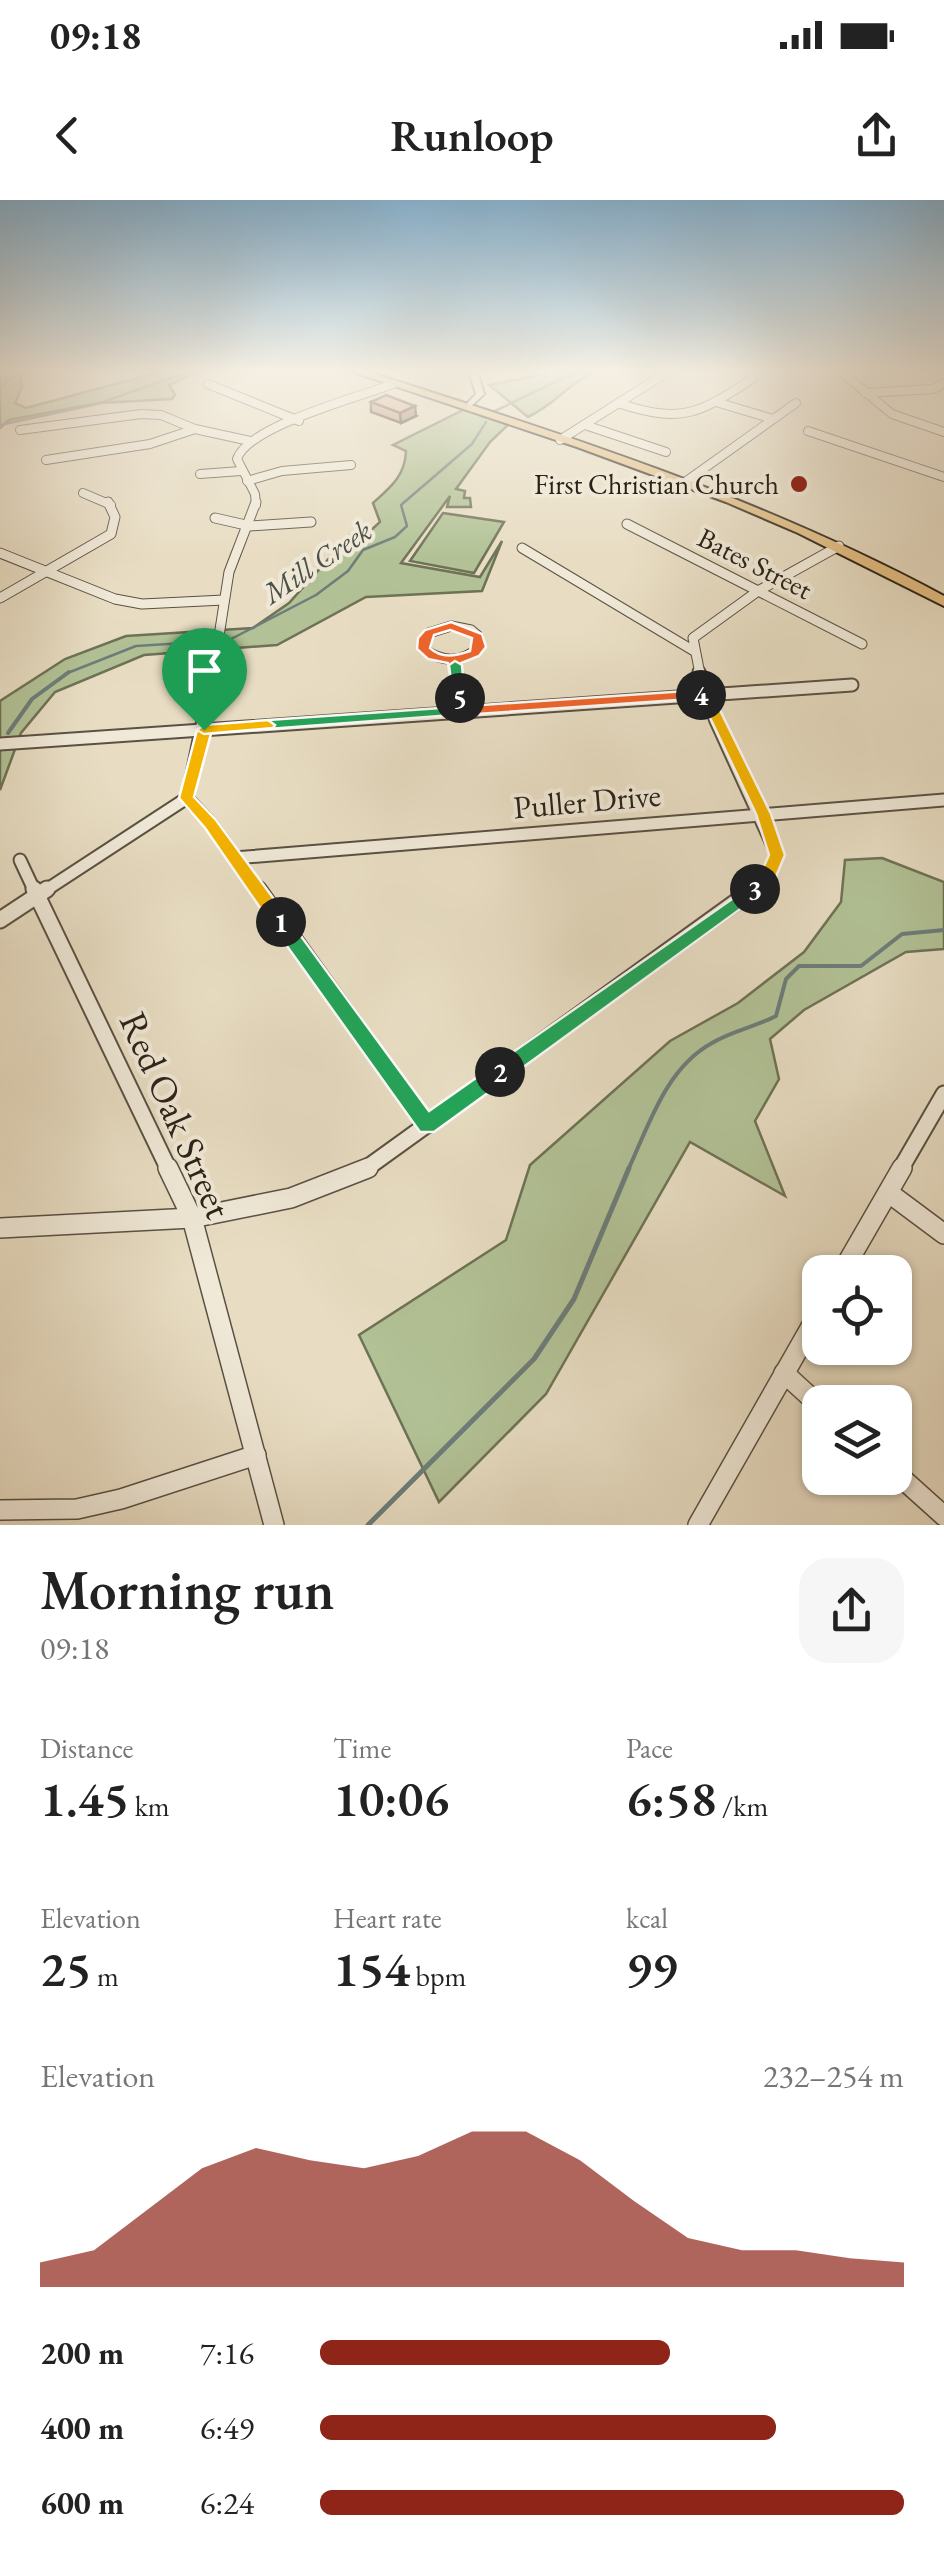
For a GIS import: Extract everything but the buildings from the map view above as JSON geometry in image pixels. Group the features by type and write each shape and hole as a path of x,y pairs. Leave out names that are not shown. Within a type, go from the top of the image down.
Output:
{"main road":[{"path":"539,433 684,482 839,546 944,602"}],"street":[{"path":"46,460 150,444 184,433"},
{"path":"213,433 250,441"},
{"path":"0,920 186,798 204,730 229,572 256,506 255,494 237,459 250,441 270,433"},
{"path":"560,440 572,433"},
{"path":"606,433 666,452"},
{"path":"684,482 753,433"},
{"path":"813,433 944,477"},
{"path":"200,474 244,476 350,465"},
{"path":"0,598 111,534 117,521 115,507 110,501 83,493"},
{"path":"215,518 249,524 311,522"},
{"name":"Bates Street","path":"627,524 862,644"},
{"path":"0,1228 192,1218 290,1198 359,1174 766,882 777,855 764,814 705,694 692,638 758,591 839,546"},
{"path":"522,548 694,651"},
{"path":"0,553 46,573 142,604 224,600"},
{"path":"440,628 471,630 478,636 479,647 474,654 454,660 432,656 424,649 424,638 440,628"},
{"path":"454,660 462,710"},
{"path":"0,744 852,685"},
{"path":"186,798 234,858 427,1125"},
{"name":"Puller Drive","path":"234,858 944,800"},
{"name":"Red Oak Street","path":"20,860 192,1218 274,1525"},
{"path":"852,1255 944,1094"},
{"path":"889,1193 944,1234"},
{"path":"698,1525 802,1342"},
{"path":"784,1373 802,1390"},
{"path":"0,1510 77,1509 106,1503 256,1456"},
{"path":"912,1487 944,1516"}],"green space":[{"path":"417,433 500,433 456,489 465,491 464,498 470,498 471,507 447,507 450,496 401,563 480,577 502,541 482,591 366,597 277,645 144,655 55,692 21,733 0,790 0,701 65,659 126,636 253,628 289,603 351,534 368,533 380,522 373,503 396,480 405,460 406,451 393,445"},
{"path":"443,513 504,522 474,573 410,561"},
{"path":"882,858 944,882 944,949 906,952 804,1010 770,1039 779,1079 755,1121 785,1196 690,1142 546,1394 439,1502 359,1335 506,1240 530,1165 670,1041 738,1003 804,952 841,902 845,860"}],"waterway":[{"name":"Mill Creek","path":"231,639 316,595 348,571 363,550 395,537 407,526 401,505 472,444 479,433"},
{"name":"Mill Creek","path":"68,673 136,646 200,642"},
{"name":"Mill Creek","path":"8,733 32,699 68,673"},
{"path":"628,1170 661,1099 682,1067 719,1039 776,1016 786,979 799,966 861,966 902,934 944,930"},
{"path":"368,1525 534,1359 574,1299 629,1168"}],"place":[{"name":"First Christian Church","path":"799,484"}],"route":[{"path":"204,730 186,798 210,824 427,1125 766,882 777,855 764,814 705,694 462,710 454,660 432,656 424,649 424,638 440,628 464,628 478,636 479,647 474,654 454,660 462,710 204,730"}]}
